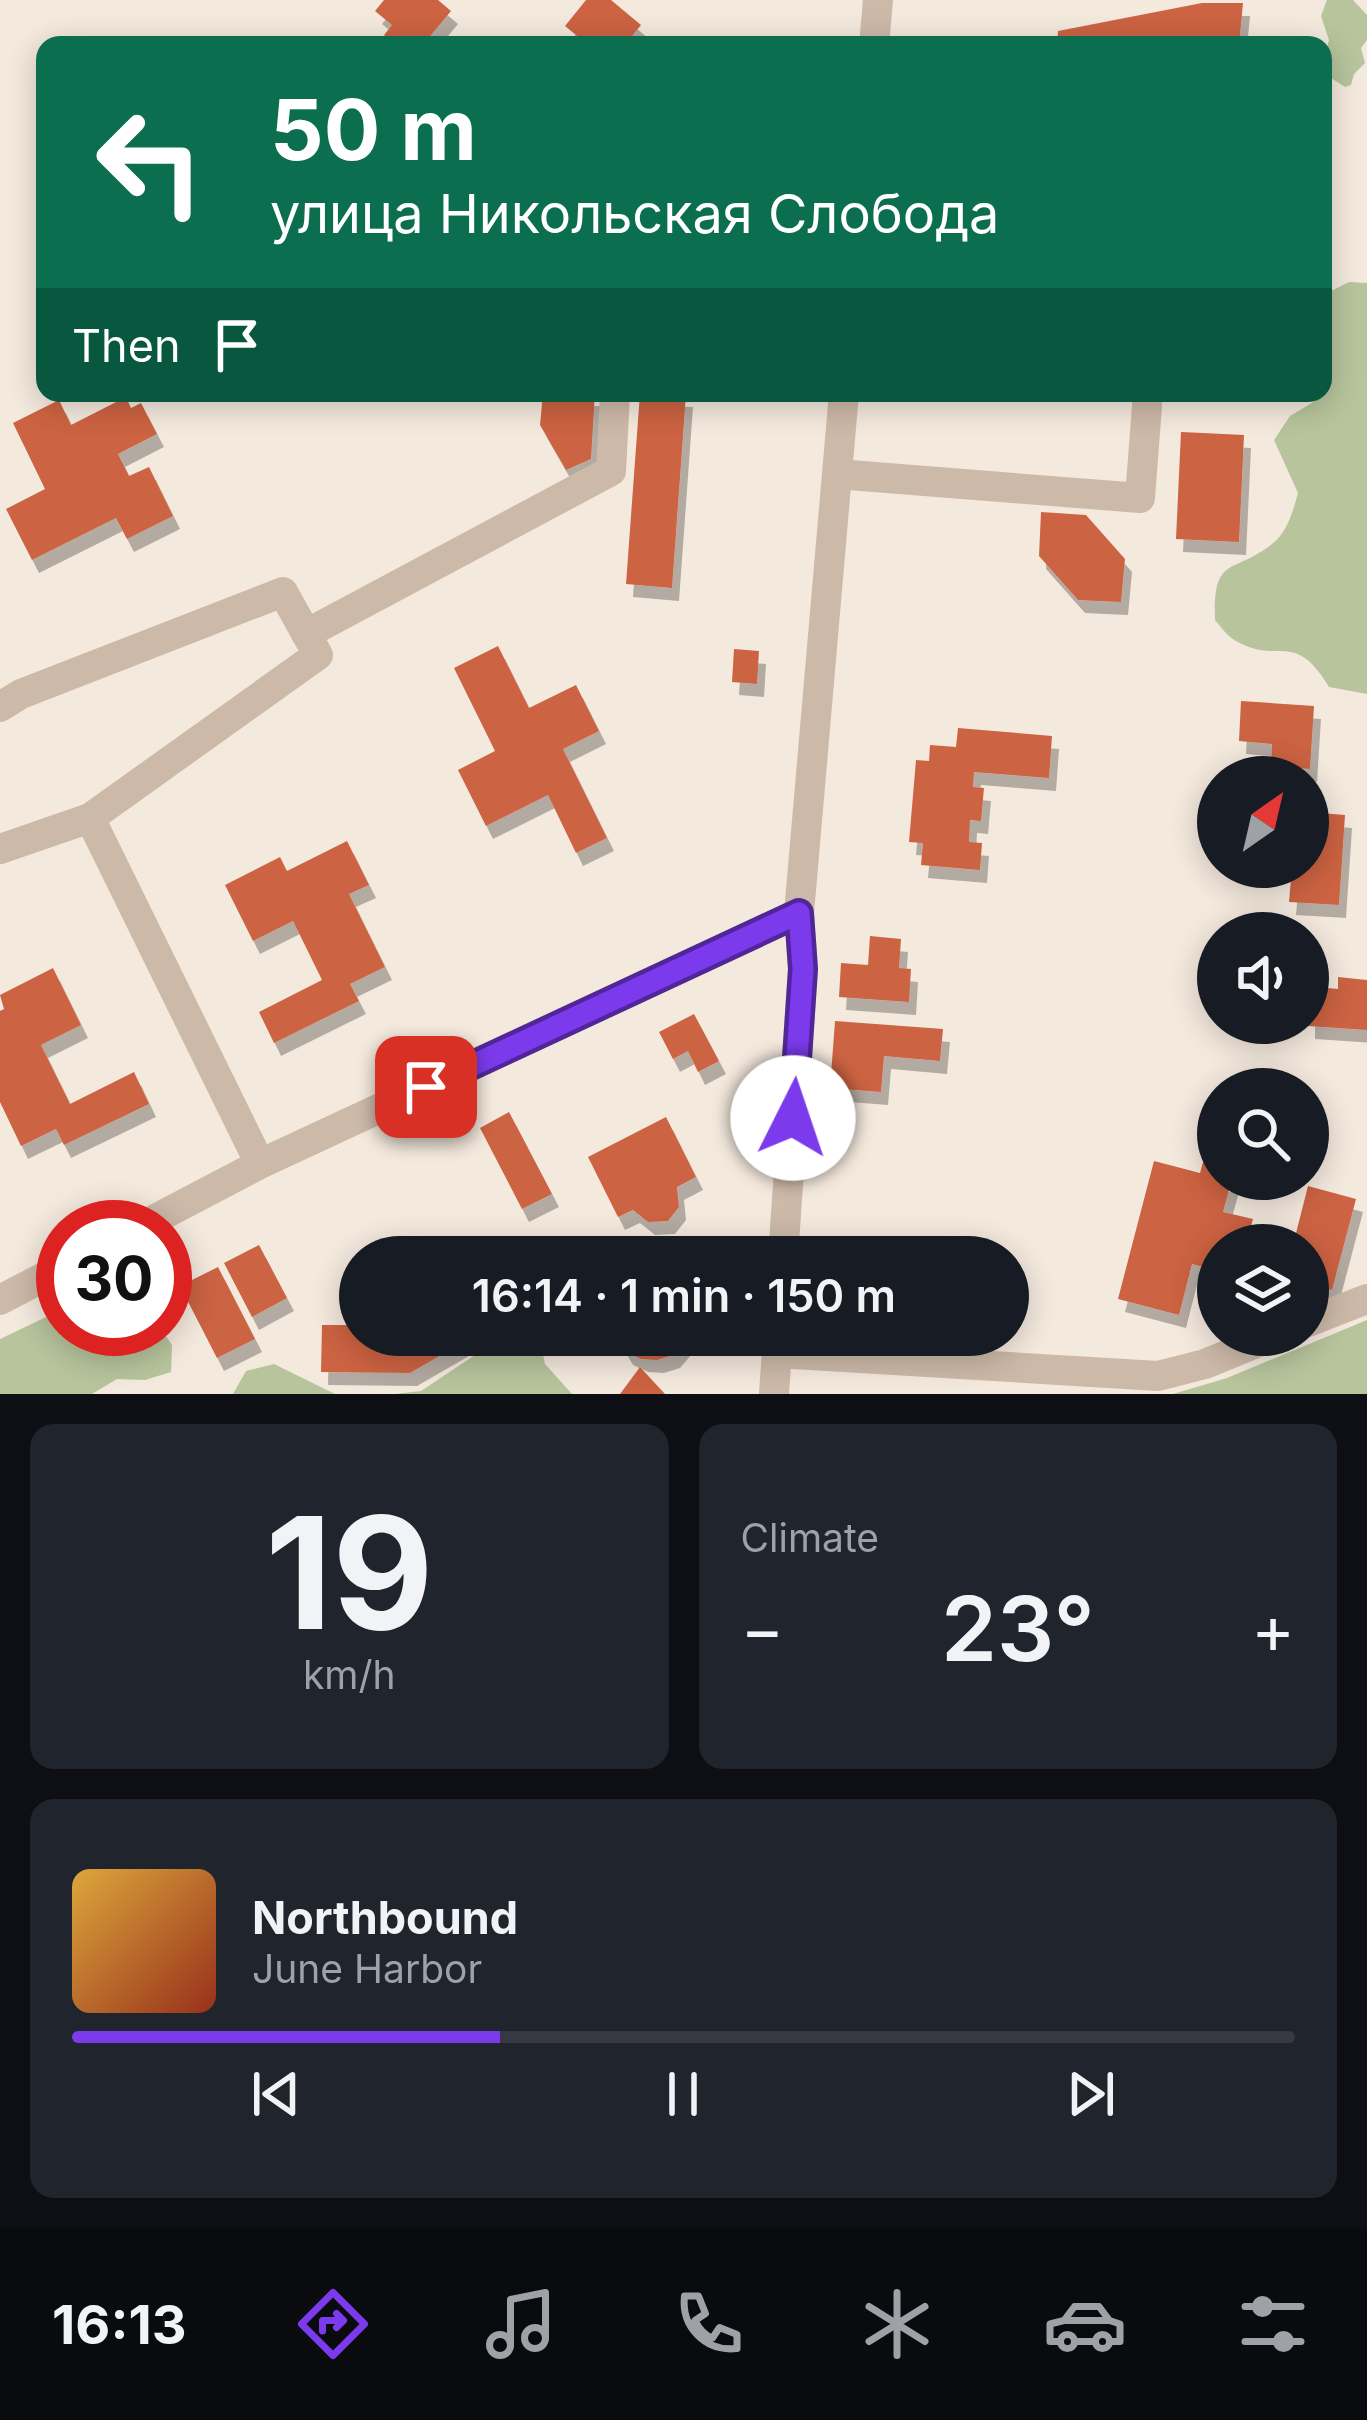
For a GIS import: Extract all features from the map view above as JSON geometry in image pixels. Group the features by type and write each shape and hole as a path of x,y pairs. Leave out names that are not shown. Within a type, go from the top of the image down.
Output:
{"street":[{"path":"875,36 878,0"},
{"path":"306,634 611,470 615,402"},
{"path":"784,1236 803,969 799,913 843,402"},
{"path":"837,474 1140,498 1148,406"},
{"path":"0,707 21,694 283,592 318,655 90,818 0,849"},
{"path":"90,818 260,1164"},
{"path":"191,1200 799,913"},
{"path":"0,1300 36,1281"},
{"path":"1329,1314 1367,1299"},
{"path":"774,1394 776,1356"},
{"path":"920,1356 1159,1376 1225,1356"}],"green space":[{"path":"1327,0 1353,0 1367,15 1367,40 1361,48 1365,63 1351,85 1345,87 1332,79 1332,36 1328,36 1321,16"},
{"path":"1349,282 1367,283 1367,694 1329,687 1306,658 1251,648 1233,639 1215,620 1222,575 1272,544 1292,514 1298,493 1274,440 1290,416 1313,402 1332,402 1332,290"},
{"path":"1367,1320 1367,1394 1173,1394 1280,1356 1329,1356 1329,1336"},
{"path":"36,1322 36,1356 172,1356 171,1372 145,1380 117,1379 92,1394 0,1394 0,1339"},
{"path":"474,1356 543,1356 572,1394 395,1394 421,1391"},
{"path":"274,1364 335,1394 233,1394 246,1371"}],"building":[{"path":"384,0 438,0 451,11 430,36 385,36 392,25 375,11"},
{"path":"586,0 611,0 641,25 632,36 577,36 565,26"},
{"path":"1202,3 1243,3 1240,36 1058,36 1058,31"},
{"path":"60,402 71,425 116,402 128,402 131,408 141,403 157,434 118,454 129,476 149,467 173,516 127,539 116,518 32,560 6,509 45,489 13,423"},
{"path":"542,402 594,402 591,459 566,470 540,425"},
{"path":"639,402 685,402 672,588 626,584"},
{"path":"1181,432 1244,435 1239,542 1176,539"},
{"path":"1041,512 1086,515 1125,559 1121,602 1078,600 1039,556"},
{"path":"498,646 529,708 576,685 599,731 563,749 607,838 576,853 548,795 486,826 458,770 495,751 454,668"},
{"path":"734,649 759,651 757,684 732,682"},
{"path":"1241,701 1314,706 1311,756 1271,756 1272,744 1239,741"},
{"path":"958,728 1052,736 1049,778 974,772 973,787 984,788 981,821 970,820 969,842 982,843 980,870 921,865 923,843 909,842 916,760 929,761 930,745 956,747"},
{"path":"1329,814 1345,815 1339,905 1289,902 1290,888 1329,888"},
{"path":"347,841 369,885 349,894 385,967 350,984 359,1001 274,1043 259,1012 322,980 293,921 253,941 225,885 280,857 287,871"},
{"path":"870,936 901,939 899,968 911,969 909,1002 839,997 841,963 868,965"},
{"path":"53,968 81,1025 41,1045 70,1104 134,1072 149,1104 64,1145 56,1129 21,1146 0,1102 0,1011 4,1009 0,995"},
{"path":"1338,977 1367,980 1367,1030 1329,1027 1329,988 1338,989"},
{"path":"694,1014 719,1061 698,1072 688,1051 673,1059 659,1032"},
{"path":"835,1021 943,1029 940,1061 884,1056 881,1092 830,1088"},
{"path":"509,1112 552,1194 522,1209 480,1128"},
{"path":"666,1117 696,1177 677,1187 679,1207 668,1221 648,1222 633,1210 618,1217 588,1157"},
{"path":"1154,1161 1197,1172 1197,1200 1226,1200 1223,1212 1253,1219 1252,1224 1197,1224 1197,1265 1192,1264 1179,1315 1118,1299"},
{"path":"1329,1192 1356,1199 1332,1290 1329,1224 1298,1224 1304,1200 1329,1200"},
{"path":"259,1245 287,1298 252,1317 224,1263"},
{"path":"218,1267 255,1339 217,1358 192,1309 192,1280"},
{"path":"322,1325 339,1325 339,1356 440,1356 410,1373 321,1372"},
{"path":"635,1356 670,1356 657,1360"},
{"path":"640,1367 665,1394 620,1394"}],"route":[{"path":"426,1087 799,913 803,969 793,1118"}]}
